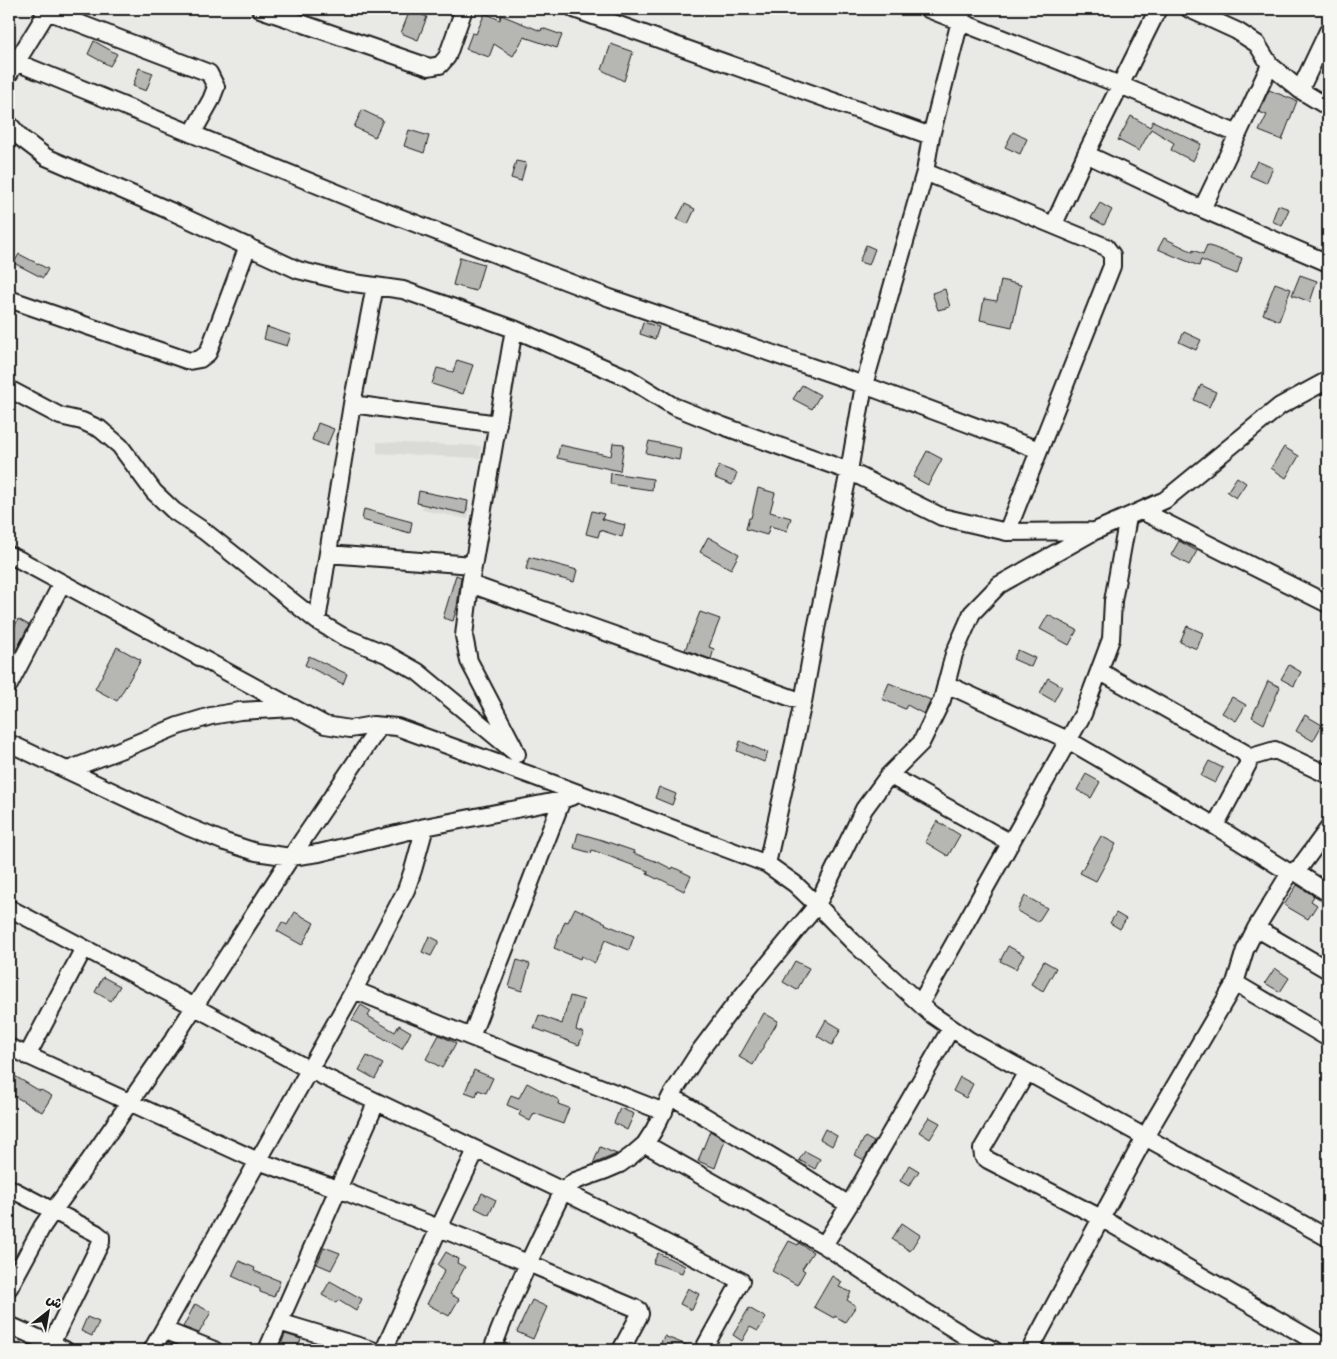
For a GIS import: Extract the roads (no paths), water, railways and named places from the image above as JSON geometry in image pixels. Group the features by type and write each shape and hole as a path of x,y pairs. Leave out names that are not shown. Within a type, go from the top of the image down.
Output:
{"street":[{"path":"260,9 429,67 440,65 447,57 464,9"},
{"path":"574,9 589,12 931,136"},
{"path":"928,9 961,15 1120,85 1238,134"},
{"path":"1054,224 1086,154 1158,9"},
{"path":"1189,9 1237,31 1258,44 1270,65 1300,90 1328,107"},
{"path":"192,134 216,87 209,73 46,10 12,68 192,134 610,298 864,385 1039,450"},
{"path":"766,864 803,702 816,629 849,471 864,385 925,172 931,136 961,15"},
{"path":"1300,90 1328,31"},
{"path":"1202,209 1270,65"},
{"path":"9,124 21,138 46,157 298,270 347,282 403,290 514,328 628,378 673,406 849,471 942,518 1007,532 1095,531"},
{"path":"1086,154 1202,209 1328,263"},
{"path":"925,172 1106,247 1112,255 1112,266 1007,532"},
{"path":"9,299 190,361 200,359 208,353 248,246"},
{"path":"317,621 352,404 375,286"},
{"path":"514,328 473,565 464,636 469,661 517,754 530,775"},
{"path":"492,1350 504,1316 563,1192 575,1181 620,1164 645,1144 671,1096 699,1052 817,905 864,810 889,775 921,742 942,700 954,654 972,613 999,585 1095,531 1165,500 1280,406 1328,380"},
{"path":"9,389 60,416 82,421 100,429 120,446 154,492 174,511 204,531 317,621 342,636 386,654 418,672 517,754"},
{"path":"352,404 498,424"},
{"path":"1135,514 1328,604"},
{"path":"920,1004 1083,714 1110,639 1113,601 1135,514"},
{"path":"328,554 473,565"},
{"path":"9,555 326,724 350,729 372,725 397,727 766,864 795,884 852,941 931,1014 969,1040 1328,1238"},
{"path":"11,674 62,582"},
{"path":"470,584 803,702"},
{"path":"1099,671 1243,752 1248,758 1248,764 1215,826"},
{"path":"946,684 1068,740 1328,893"},
{"path":"68,770 178,726 211,716 240,711 294,708"},
{"path":"9,1288 42,1227 195,1007 291,857 380,726"},
{"path":"9,743 225,842 256,852 291,857 319,853 425,827 562,800 579,794"},
{"path":"1248,758 1275,750 1328,775"},
{"path":"889,775 1011,843"},
{"path":"471,1037 562,800"},
{"path":"152,1350 354,990 406,890 425,827"},
{"path":"1030,1350 1145,1137 1235,983 1245,950 1256,928 1292,872 1300,867 1328,828"},
{"path":"9,908 310,1070 563,1192 741,1281 703,1350"},
{"path":"1256,928 1328,970"},
{"path":"27,1056 84,948"},
{"path":"1235,983 1328,1038"},
{"path":"354,990 664,1112"},
{"path":"824,1245 952,1028"},
{"path":"9,1047 258,1160 528,1263 639,1310 640,1314 621,1350"},
{"path":"1027,1072 982,1150 983,1156 1100,1218 1328,1349"},
{"path":"671,1096 849,1205"},
{"path":"266,1350 376,1102"},
{"path":"645,1144 824,1245 913,1304 973,1341 994,1350"},
{"path":"384,1350 476,1150"},
{"path":"9,1188 101,1237 101,1242 55,1348 9,1325"},
{"path":"279,1322 372,1350"},
{"path":"164,1330 214,1350"}]}
